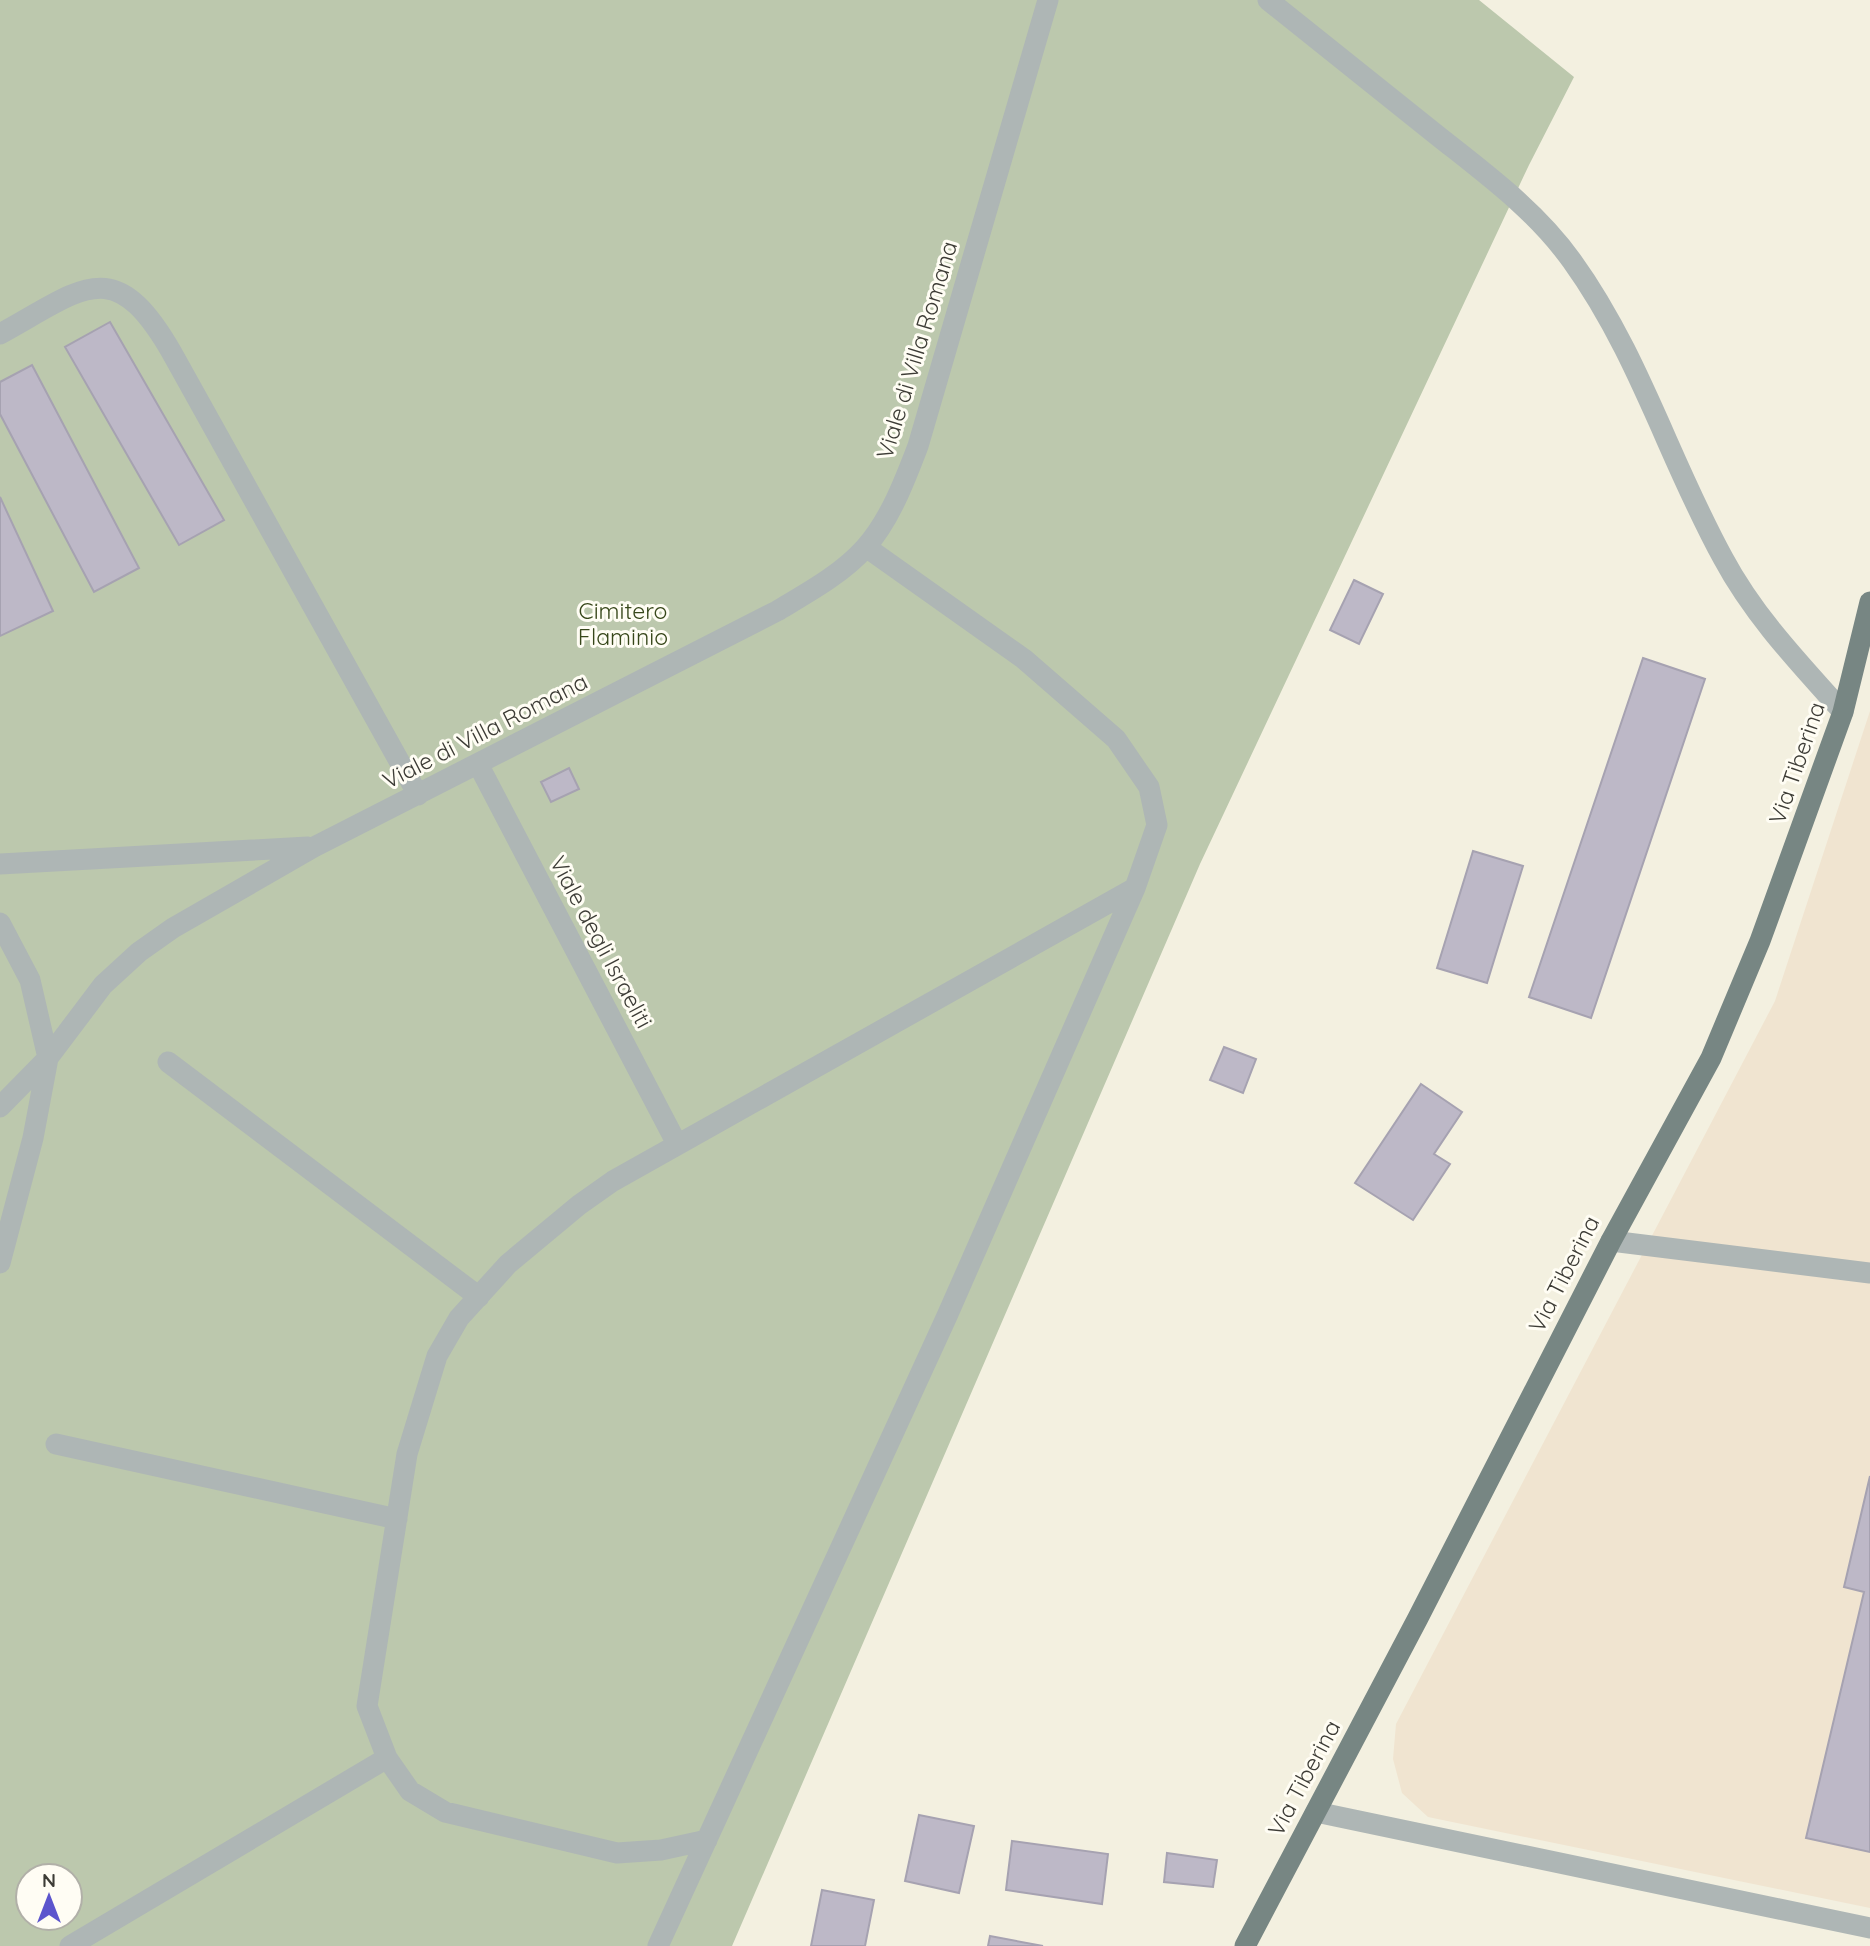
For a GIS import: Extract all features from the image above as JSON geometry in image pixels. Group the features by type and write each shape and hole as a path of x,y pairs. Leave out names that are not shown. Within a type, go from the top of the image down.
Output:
{"main road":[{"name":"Via Tiberina","path":"1245,1946 1611,1241 1711,1058 1760,941 1843,712 1870,602"}],"street":[{"name":"Viale di Villa Romana","path":"0,1263 33,1138 48,1058 103,985 139,952 173,928 314,847 776,611 837,572 866,547 898,493 918,446 1048,0"},
{"path":"1268,0 1507,191 1550,233 1573,262 1629,353 1705,524 1743,593 1791,655 1843,712"},
{"path":"0,334 67,297 102,287 131,296 143,308 172,353 418,795"},
{"path":"658,1946 947,1316 1135,888 1157,825 1149,787 1116,738 1024,659 866,547"},
{"name":"Viale degli Israeliti","path":"478,764 677,1144"},
{"name":"Viale di Villa Romana","path":"0,864 314,847"},
{"path":"707,1840 661,1850 617,1853 445,1812 410,1791 387,1758 368,1706 407,1454 437,1356 459,1318 508,1265 579,1205 677,1144 1135,888"},
{"path":"0,923 30,979 48,1058 0,1107"},
{"path":"168,1062 479,1297"},
{"path":"1611,1241 1870,1273"},
{"path":"56,1444 397,1519"},
{"path":"70,1946 387,1758"},
{"path":"1315,1812 1870,1927"}],"shaded area":[{"path":"1870,711 1870,1908 1428,1817 1402,1793 1393,1759 1396,1724 1775,1001"}],"green space":[{"name":"Cimitero Flaminio","path":"0,0 1479,0 1574,77 1529,165 1200,864 732,1946 0,1946"}],"building":[{"path":"110,322 224,520 179,545 65,347"},
{"path":"32,365 139,568 94,592 0,414 0,382"},
{"path":"0,497 53,611 0,636"},
{"path":"1354,580 1383,594 1359,644 1330,630"},
{"path":"1643,658 1705,679 1591,1018 1529,997"},
{"path":"569,768 579,789 551,802 541,782"},
{"path":"1473,851 1523,866 1487,983 1437,968"},
{"path":"1224,1047 1256,1059 1243,1093 1210,1080"},
{"path":"1421,1084 1462,1112 1434,1154 1450,1164 1413,1220 1355,1183"},
{"path":"1870,1476 1870,1852 1806,1838 1864,1592 1844,1587"},
{"path":"919,1815 974,1826 959,1893 905,1881"},
{"path":"1012,1841 1108,1854 1102,1904 1006,1890"},
{"path":"1167,1853 1217,1860 1213,1887 1164,1882"},
{"path":"822,1890 874,1900 865,1946 811,1946"},
{"path":"990,1936 1043,1946 988,1946"}]}
